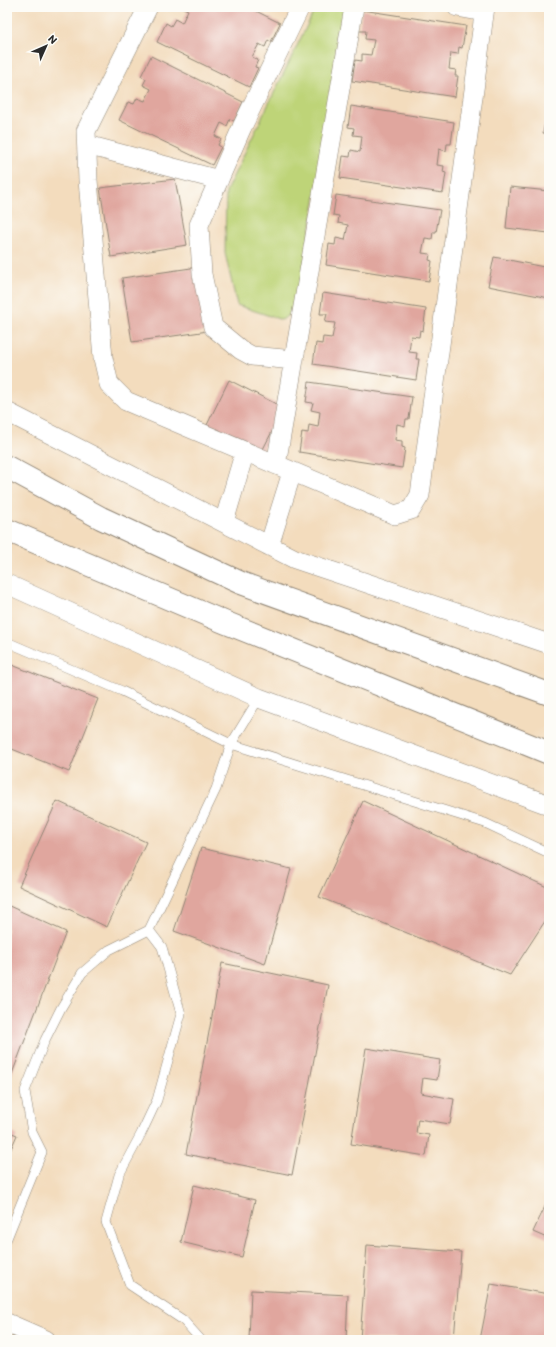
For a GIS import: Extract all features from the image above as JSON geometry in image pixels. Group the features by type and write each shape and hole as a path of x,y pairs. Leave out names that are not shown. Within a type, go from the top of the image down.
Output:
{"street":[{"path":"148,7 86,131 88,180 103,358 109,384 126,402 395,515 410,510 420,495 485,9 457,7"},
{"path":"294,360 252,356 241,350 213,327 202,274 199,225 300,7"},
{"path":"269,546 284,468 294,360 354,7"},
{"path":"87,145 219,180"},
{"path":"7,412 295,559 549,644"},
{"path":"224,522 245,452"},
{"path":"7,467 101,518 241,583 549,694"},
{"path":"7,530 224,622 549,752"},
{"path":"7,584 259,698 549,805"},
{"path":"7,1323 46,1340"}],"lane":[{"path":"7,642 122,691 231,744 485,823 549,853"},
{"path":"7,1238 42,1152 32,1132 25,1091 45,1040 61,1008 82,973 109,950 149,930 216,790 231,744 259,698"},
{"path":"149,930 162,947 181,1014 157,1100 119,1175 106,1222 130,1285 183,1320 201,1340"}],"green space":[{"path":"316,7 348,7 297,308 282,320 237,305 225,253 226,191"}],"building":[{"path":"181,7 248,7 280,23 271,42 268,40 265,47 259,44 252,57 258,60 255,67 258,68 249,87 157,42 166,23 171,26 175,19 182,23 188,10"},
{"path":"362,10 466,26 462,48 459,47 458,54 451,53 449,69 456,70 455,76 458,76 455,97 352,81 355,60 362,61 362,54 371,55 374,40 365,39 366,31 359,31"},
{"path":"151,56 243,102 234,121 230,119 227,126 221,123 215,136 221,139 218,145 221,147 212,165 119,120 128,102 134,104 137,98 145,101 151,89 143,85 146,79 141,76"},
{"path":"351,106 454,122 451,144 447,144 446,151 439,149 437,165 444,166 443,172 446,173 443,193 340,178 343,156 350,157 351,150 360,152 362,136 353,135 354,128 348,127"},
{"path":"548,106 549,107 549,134 543,133"},
{"path":"175,179 187,245 111,257 100,188"},
{"path":"510,187 549,191 549,233 506,228"},
{"path":"336,195 440,210 436,232 433,232 432,239 425,238 422,253 430,254 429,260 432,261 429,281 326,265 329,244 335,245 336,238 345,240 348,225 338,223 339,216 333,215"},
{"path":"494,257 549,268 549,298 488,286"},
{"path":"198,267 208,331 132,342 122,278"},
{"path":"323,293 426,309 423,331 420,330 419,337 411,336 409,352 417,353 416,359 419,359 416,380 313,364 316,343 322,344 323,337 332,338 335,323 325,322 327,314 320,314"},
{"path":"229,380 284,408 260,455 206,427"},
{"path":"309,382 412,397 409,419 406,419 405,426 397,424 395,440 402,441 402,447 405,448 402,468 299,452 302,432 308,433 309,425 318,427 320,412 311,410 313,403 306,402"},
{"path":"7,663 98,699 69,772 7,747"},
{"path":"57,801 146,842 107,927 19,886"},
{"path":"363,801 549,888 549,915 510,975 319,897"},
{"path":"201,848 291,869 265,964 174,931"},
{"path":"7,905 66,932 7,1087"},
{"path":"222,963 328,985 292,1175 186,1154"},
{"path":"366,1048 440,1060 437,1080 423,1078 421,1093 454,1099 450,1124 418,1119 416,1133 429,1135 426,1156 351,1144"},
{"path":"7,1131 17,1135 7,1158"},
{"path":"194,1185 255,1200 242,1257 181,1242"},
{"path":"549,1198 549,1239 533,1232"},
{"path":"367,1245 461,1252 454,1340 360,1339"},
{"path":"491,1284 549,1294 549,1340 480,1340"},
{"path":"251,1290 348,1295 346,1340 249,1340"},
{"path":"7,1334 21,1340 7,1340"}]}
